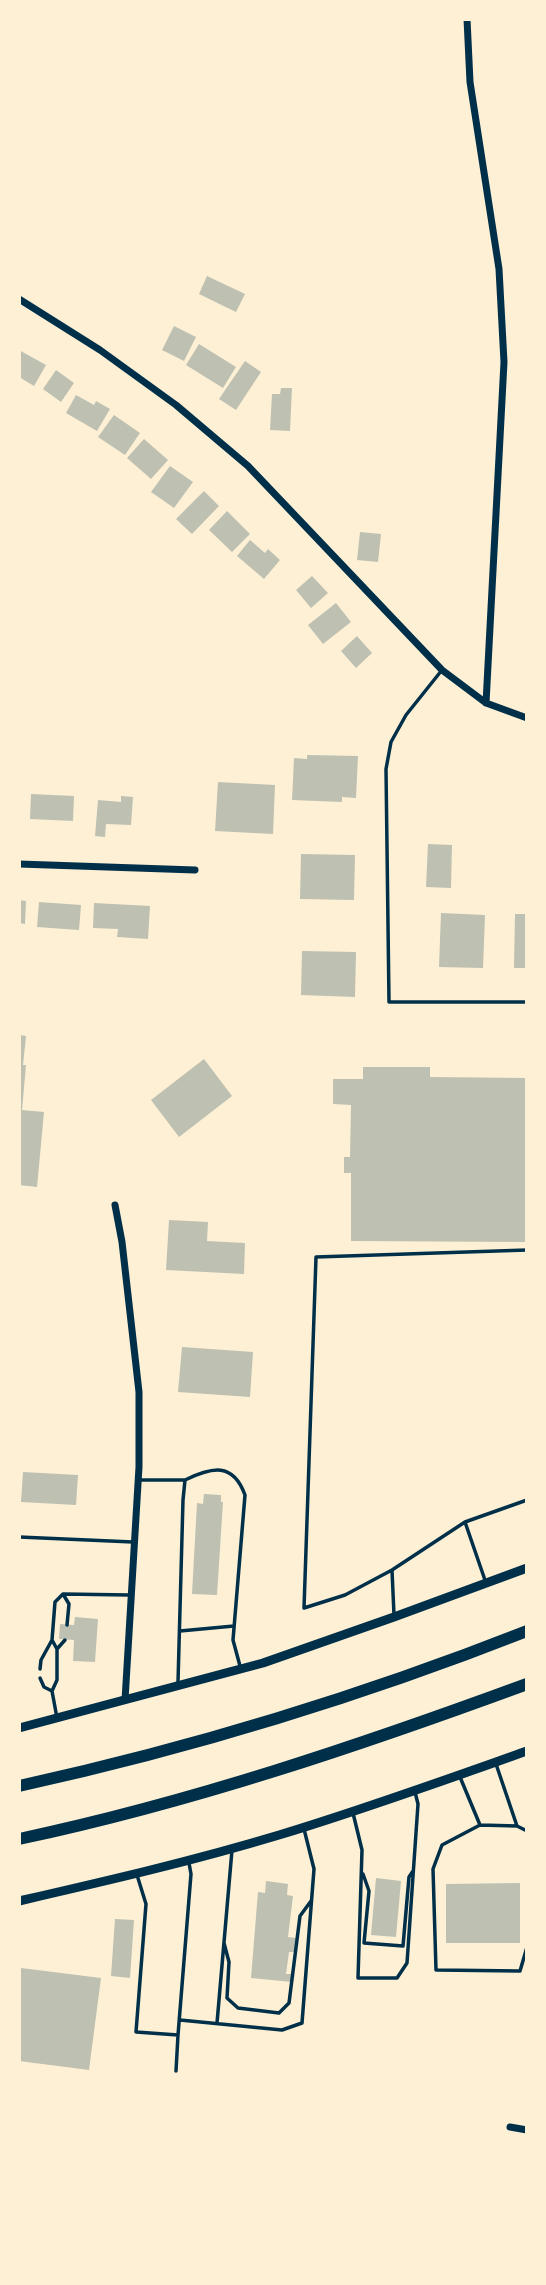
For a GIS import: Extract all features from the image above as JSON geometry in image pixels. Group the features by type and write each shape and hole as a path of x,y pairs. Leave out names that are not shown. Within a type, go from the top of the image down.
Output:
{"highway":[{"path":"19,1786 267,1723 376,1687 527,1631"},
{"path":"19,1839 125,1814 298,1765 527,1684"}],"street":[{"path":"467,19 470,82 499,269 503,362 486,703"},
{"path":"19,299 100,350 176,405 248,466 442,670 486,703 527,718"},
{"path":"19,864 195,870"},
{"path":"115,1205 122,1242 139,1392 138,1480 125,1700"},
{"path":"19,1728 316,1646 527,1567"},
{"path":"19,1901 233,1848 415,1791 527,1751"},
{"path":"510,2127 527,2130"}],"lane":[{"path":"442,670 406,715 391,741 386,769 389,1002 527,1002"},
{"path":"527,1250 316,1257 304,1608 345,1595 392,1570 465,1522 527,1500"},
{"path":"138,1480 185,1480 207,1469 219,1469 240,1482 245,1495 233,1640 241,1668"},
{"path":"178,1686 185,1480"},
{"path":"465,1522 486,1583"},
{"path":"19,1537 133,1542"},
{"path":"392,1570 394,1618"},
{"path":"40,1669 41,1660 52,1640 55,1602 63,1594 131,1595"},
{"path":"63,1594 69,1604 66,1625"},
{"path":"180,1631 234,1626"},
{"path":"52,1640 57,1648 57,1680 52,1692 57,1719"},
{"path":"57,1648 65,1640"},
{"path":"40,1678 44,1687 52,1692"},
{"path":"496,1762 517,1826"},
{"path":"459,1775 480,1825"},
{"path":"352,1811 362,1850 358,1978 397,1978 407,1963 418,1804 415,1791"},
{"path":"527,1831 517,1826 480,1825 442,1845 433,1869 436,1970 520,1971 527,1947"},
{"path":"180,2020 282,2031 302,2023 314,1869 303,1827"},
{"path":"217,2023 233,1848"},
{"path":"176,2071 191,1874 188,1860"},
{"path":"362,1869 369,1891 364,1943 403,1946 409,1877 414,1869"},
{"path":"136,1873 146,1904 136,2032 178,2035"},
{"path":"224,1943 229,1962 227,1998 238,2008 279,2013 289,2003 300,1916 311,1901"}],"building":[{"path":"207,276 245,294 236,312 199,294"},
{"path":"174,326 196,337 184,361 162,350"},
{"path":"199,344 236,367 223,388 186,365"},
{"path":"19,350 46,365 34,386 19,377"},
{"path":"245,361 261,372 236,410 219,399"},
{"path":"56,370 74,383 61,402 43,389"},
{"path":"281,388 292,388 290,431 270,430 272,394 280,394"},
{"path":"76,395 94,405 96,401 110,409 97,431 66,413"},
{"path":"114,415 140,433 125,455 98,437"},
{"path":"144,439 168,460 151,479 127,458"},
{"path":"170,466 193,482 174,508 151,492"},
{"path":"204,491 219,506 192,534 176,519"},
{"path":"227,511 250,534 232,552 209,530"},
{"path":"360,532 381,534 378,562 357,560"},
{"path":"250,540 265,553 268,549 280,560 264,579 237,556"},
{"path":"312,576 328,593 311,608 296,590"},
{"path":"336,603 351,622 323,644 308,625"},
{"path":"357,636 372,653 356,668 341,651"},
{"path":"307,755 358,756 356,798 342,797 342,802 292,800 294,758 307,759"},
{"path":"218,782 275,785 273,834 215,831"},
{"path":"31,794 74,796 73,821 30,819"},
{"path":"121,796 133,797 131,825 106,824 105,837 95,836 98,800 121,802"},
{"path":"428,844 452,845 451,888 426,887"},
{"path":"301,854 355,855 354,900 300,899"},
{"path":"19,900 26,901 25,924 19,923"},
{"path":"39,902 81,905 79,930 37,927"},
{"path":"94,903 150,906 148,939 117,937 118,929 93,928"},
{"path":"441,913 485,915 483,968 439,967"},
{"path":"515,914 527,914 527,968 514,968"},
{"path":"302,951 356,952 355,997 301,995"},
{"path":"19,1035 26,1036 22,1110 44,1112 37,1187 19,1185"},
{"path":"204,1059 232,1096 179,1137 151,1100"},
{"path":"363,1067 430,1067 430,1077 527,1078 527,1242 351,1241 351,1173 344,1173 344,1157 350,1157 351,1105 333,1104 333,1079 363,1079"},
{"path":"169,1220 208,1222 207,1241 245,1243 244,1274 166,1270"},
{"path":"182,1347 253,1352 250,1397 178,1392"},
{"path":"23,1472 78,1475 76,1505 21,1502"},
{"path":"204,1494 221,1495 223,1502 217,1595 192,1594 197,1503 203,1504"},
{"path":"75,1617 98,1619 95,1662 73,1661 74,1640 59,1639 60,1624 74,1625"},
{"path":"376,1878 401,1881 396,1937 371,1935"},
{"path":"266,1881 288,1884 287,1895 293,1896 288,1937 296,1938 294,1952 289,1952 286,1974 292,1974 292,1982 251,1978 258,1892 265,1893"},
{"path":"520,1883 520,1943 446,1943 446,1884"},
{"path":"115,1919 134,1920 130,1978 111,1976"},
{"path":"21,1968 101,1978 89,2070 19,2061"}]}
